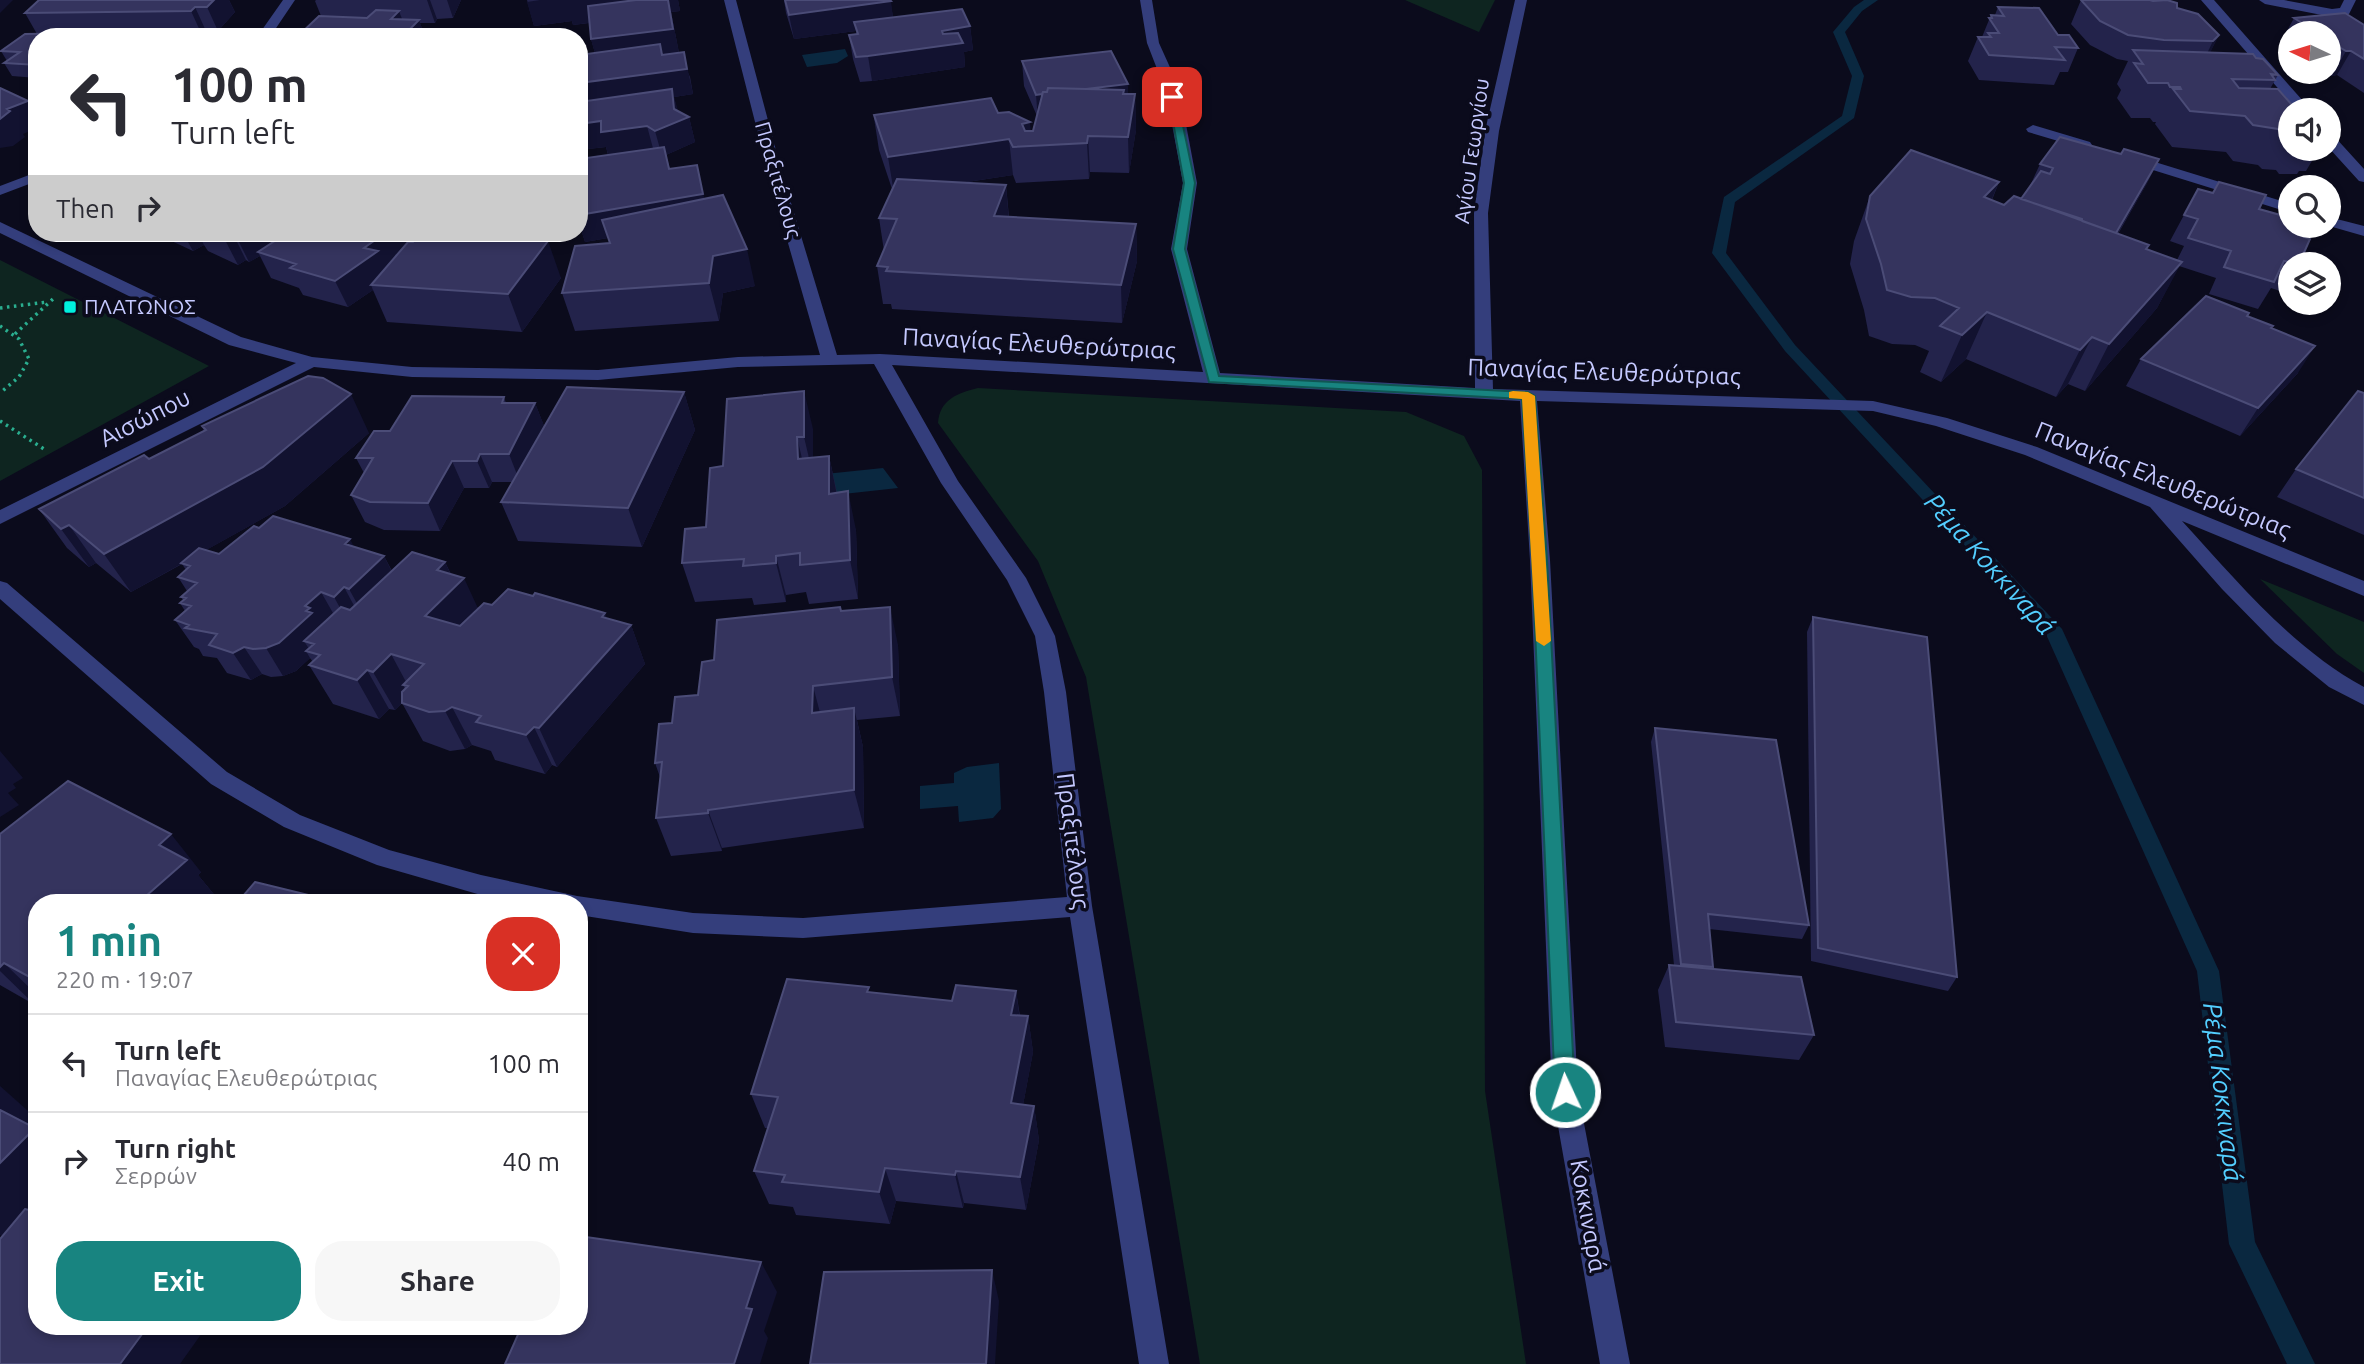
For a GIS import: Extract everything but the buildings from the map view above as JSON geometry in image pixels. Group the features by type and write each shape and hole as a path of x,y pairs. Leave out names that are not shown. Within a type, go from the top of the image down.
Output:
{"street":[{"path":"269,28 289,0"},
{"name":"Πραξιτέλους","path":"730,0 775,173 830,359"},
{"path":"1146,0 1153,43 1166,74 1178,119 1190,183 1179,249 1213,379"},
{"name":"Αγίου Γεωργίου","path":"1484,394 1481,213 1492,131 1521,0"},
{"path":"2207,0 2293,98"},
{"path":"2265,0 2332,13 2346,11 2350,0"},
{"path":"2033,129 2278,205"},
{"path":"2341,152 2364,178"},
{"path":"0,191 28,180"},
{"path":"2341,224 2364,231"},
{"name":"Παναγίας Ελευθερώτριας","path":"0,227 28,241"},
{"name":"Παναγίας Ελευθερώτριας","path":"31,242 235,341 311,362 412,372 598,375 738,362 880,359 1484,394 1873,406 1941,422 2031,451 2364,589"},
{"name":"Πραξιτέλους","path":"880,359 950,483 1016,578 1045,636 1055,692 1080,906 1154,1364"},
{"name":"Αισώπου","path":"0,518 311,362"},
{"name":"Κοκκιναρά","path":"1528,396 1540,560 1565,1092 1615,1364"},
{"path":"2155,503 2298,652 2341,687 2364,697"},
{"path":"0,588 219,778 292,821 385,858 528,894"},
{"path":"588,906 693,923 803,928 1080,906"}],"path":[{"path":"0,308 48,302"},
{"path":"0,326 15,334 25,345 29,359 19,377 0,393"}],"green space":[{"path":"1405,0 1495,0 1479,32"},
{"path":"0,260 209,366 0,481"},
{"path":"978,388 1406,412 1464,436 1482,470 1485,1091 1526,1364 1200,1364 1086,677 1038,561 938,423 942,408 951,398"},
{"path":"2260,579 2364,622 2364,673 2337,654"}],"water":[{"path":"845,49 848,56 837,63 807,67 802,55"},
{"path":"883,468 898,488 807,498 806,476"},
{"path":"999,763 1001,809 993,818 959,822 958,806 920,809 920,786 954,783 954,773 967,767"}],"waterway":[{"name":"Ρέμα Κοκκιναρά","path":"1872,0 1858,9 1839,32 1858,76 1848,118 1729,200 1719,253 1790,348 2053,629 2208,971 2242,1244 2301,1364"}],"slow traffic":[{"path":"1513,395 1528,396 1544,641"}],"place":[{"name":"ΠΛΑΤΩΝΟΣ","path":"70,307"}],"route":[{"path":"1172,97 1190,183 1179,249 1213,379 1528,396 1540,560 1565,1092"}]}
